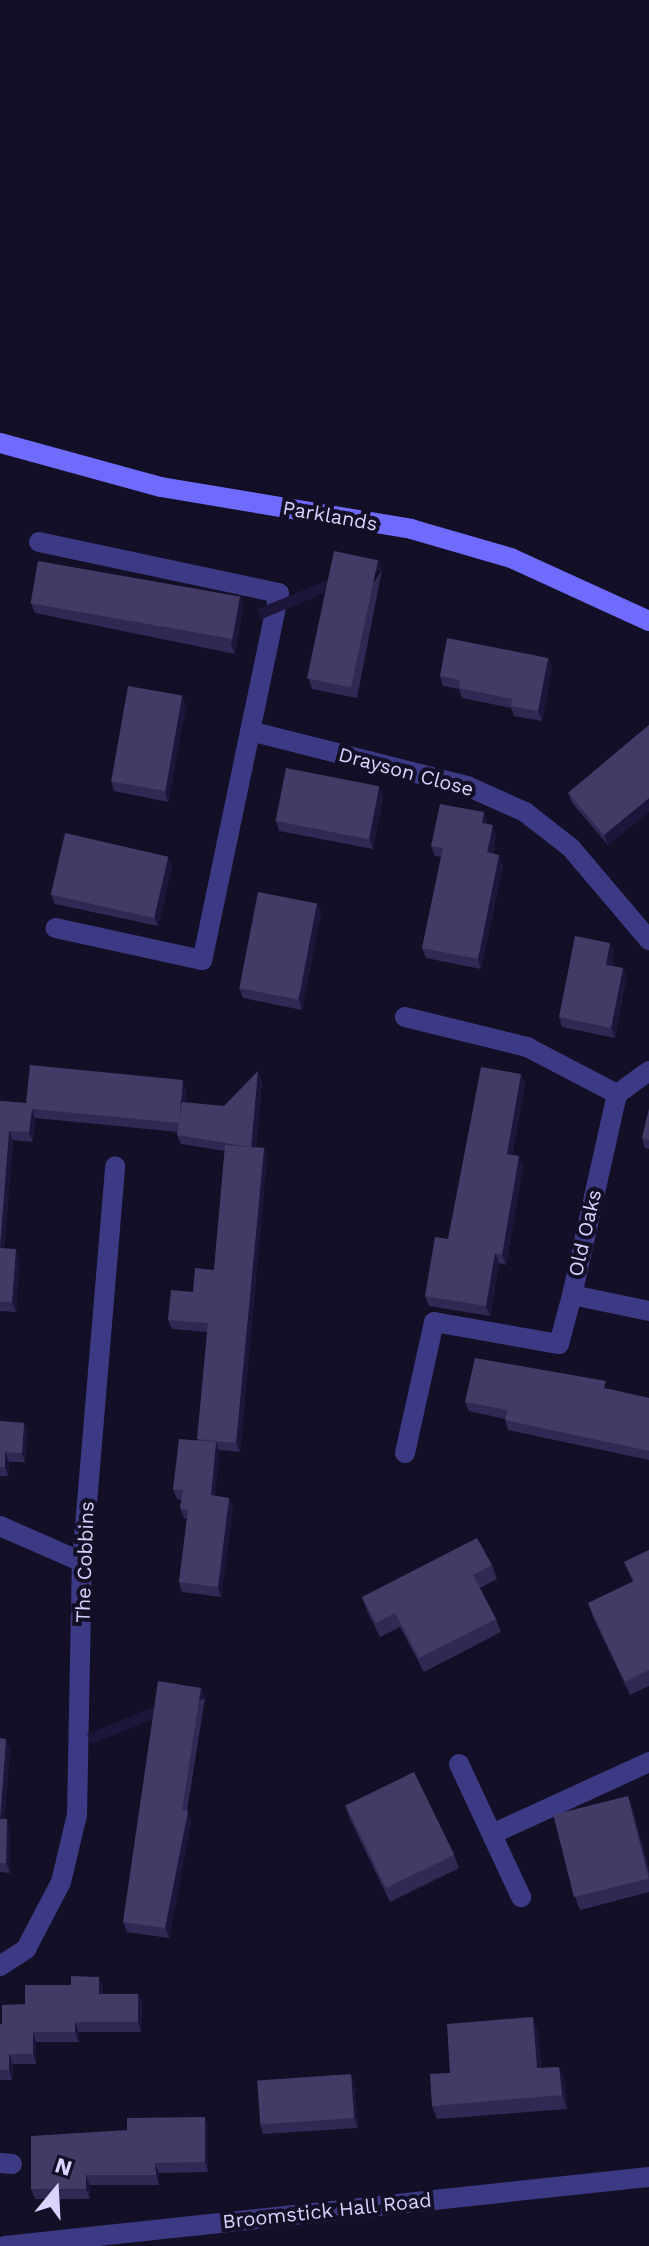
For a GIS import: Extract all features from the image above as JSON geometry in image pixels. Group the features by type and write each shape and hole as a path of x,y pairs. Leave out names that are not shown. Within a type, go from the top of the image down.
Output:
{"street":[{"name":"Parklands","path":"0,443 161,487 411,529 511,558 649,621"},
{"path":"39,542 279,593 202,960 55,928"},
{"name":"Drayson Close","path":"250,731 467,786 525,812 571,848 649,940"},
{"path":"405,1017 527,1047 617,1094 649,1071"},
{"name":"Old Oaks","path":"617,1094 572,1295 649,1311"},
{"name":"The Cobbins","path":"0,1966 26,1949 61,1882 77,1815 82,1562 115,1166"},
{"path":"405,1453 434,1322 559,1344 572,1295"},
{"path":"0,1526 82,1562"},
{"path":"492,1834 649,1762"},
{"path":"459,1764 521,1897"},
{"name":"Broomstick Hall Road","path":"5,2246 649,2177"}],"building":[{"path":"334,551 378,560 351,688 307,678"},
{"path":"38,561 240,597 232,639 31,603"},
{"path":"447,638 548,658 538,711 511,706 512,699 459,688 460,680 440,676"},
{"path":"128,686 182,696 165,791 111,782"},
{"path":"649,725 649,798 604,835 568,793"},
{"path":"286,768 379,786 369,839 276,821"},
{"path":"440,804 484,812 482,823 493,825 487,852 499,855 478,959 422,948 443,848 431,846"},
{"path":"65,833 168,857 154,918 51,894"},
{"path":"258,892 317,903 298,1000 239,988"},
{"path":"575,936 610,943 606,965 623,968 611,1028 559,1017"},
{"path":"30,1065 183,1080 179,1123 32,1109 29,1132 9,1131 0,1243 0,1101 26,1103"},
{"path":"481,1067 521,1074 507,1154 519,1156 502,1255 495,1253 486,1306 425,1296 435,1237 448,1239"},
{"path":"258,1071 251,1147 177,1135 182,1102 224,1106"},
{"path":"649,1109 649,1140 642,1138"},
{"path":"225,1145 264,1148 236,1443 197,1439 208,1323 168,1320 171,1290 193,1292 195,1268 214,1270"},
{"path":"0,1248 16,1249 12,1302 0,1302"},
{"path":"475,1358 606,1381 604,1388 649,1398 649,1451 505,1420 507,1410 465,1402"},
{"path":"0,1421 24,1423 22,1453 5,1452 5,1467 0,1467"},
{"path":"179,1439 216,1442 211,1495 229,1498 218,1587 179,1582 188,1510 180,1508 183,1490 173,1489"},
{"path":"477,1538 492,1565 473,1575 496,1619 419,1658 395,1613 376,1623 362,1597"},
{"path":"649,1550 649,1670 625,1682 588,1603 634,1581 624,1562"},
{"path":"158,1681 201,1688 182,1810 188,1811 165,1928 123,1922"},
{"path":"0,1738 6,1739 0,1819"},
{"path":"414,1772 454,1855 386,1888 346,1805"},
{"path":"628,1796 649,1878 574,1897 553,1815"},
{"path":"0,1819 7,1819 6,1863 0,1863"},
{"path":"71,1976 99,1977 99,1994 138,1994 138,2022 75,2022 75,2032 33,2032 33,2054 9,2054 9,2070 0,2070 2,2005 25,2004 25,1985 71,1985"},
{"path":"533,2017 537,2068 559,2067 562,2095 432,2106 430,2074 450,2073 447,2024"},
{"path":"351,2074 354,2118 260,2124 257,2081"},
{"path":"205,2117 205,2162 155,2163 156,2175 86,2175 86,2189 31,2189 31,2136 127,2130 127,2118"}]}
